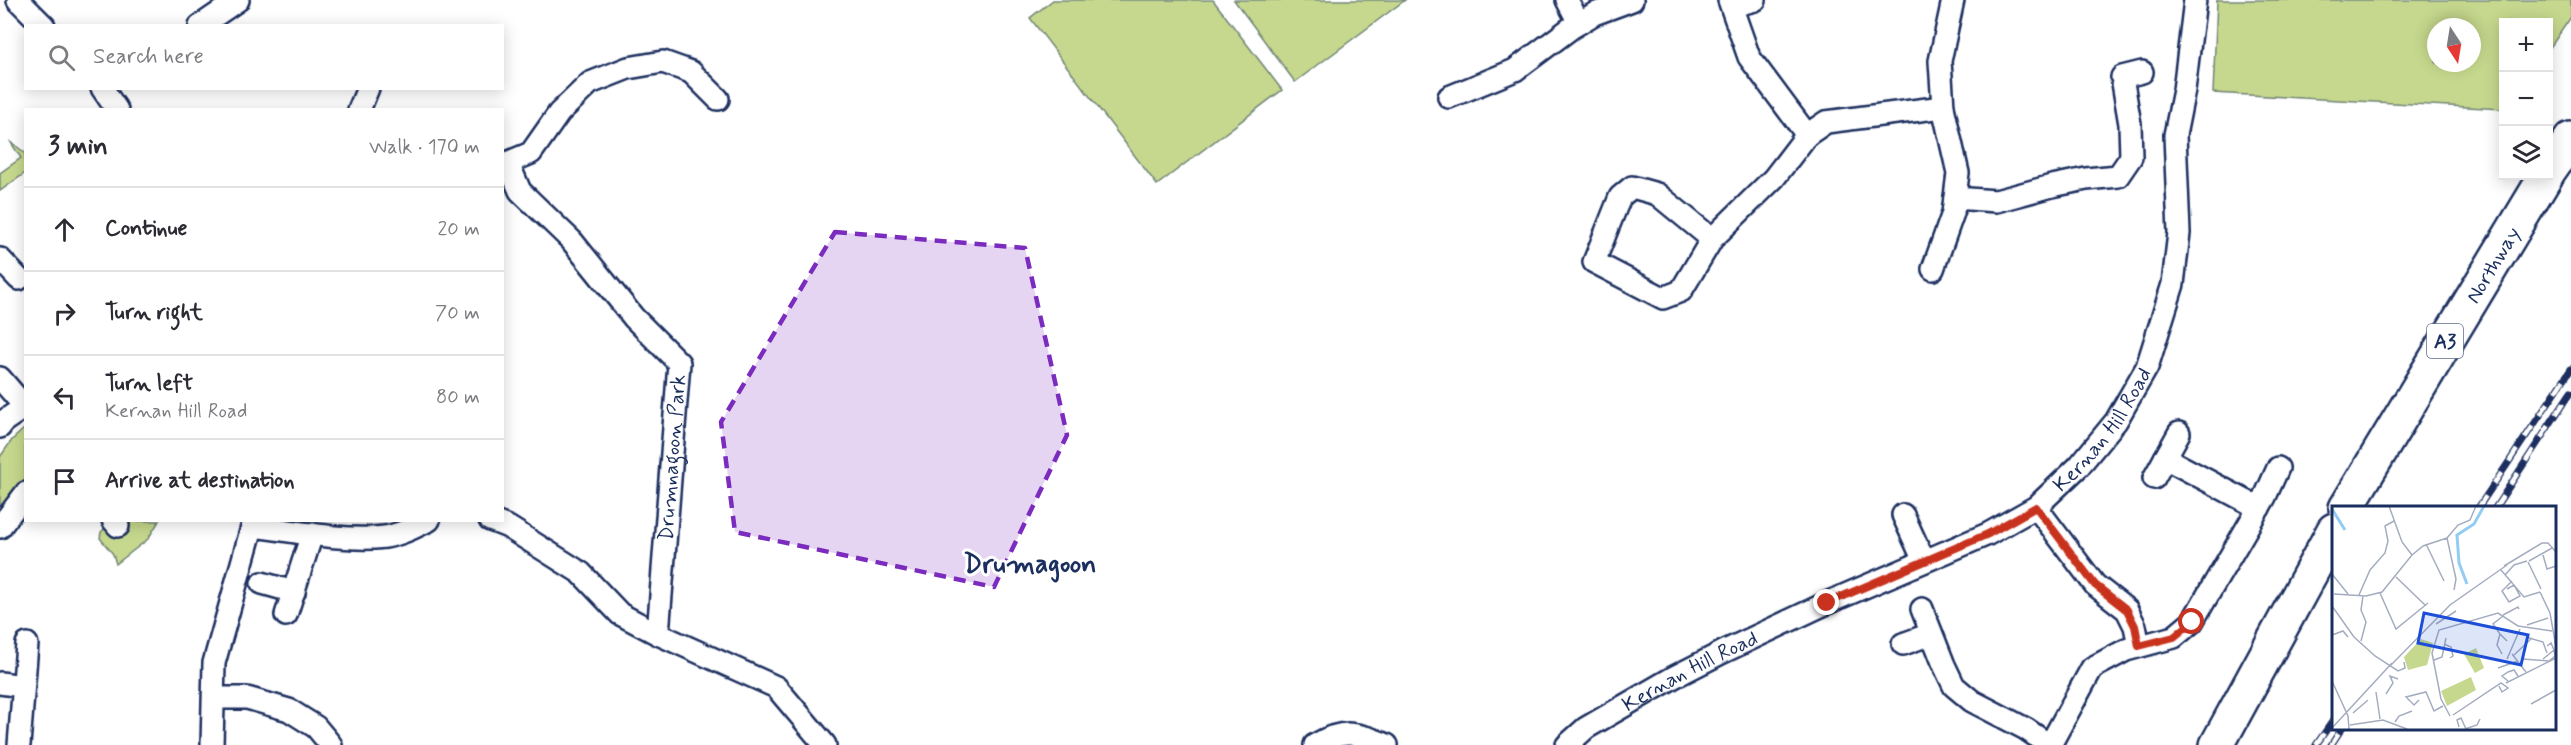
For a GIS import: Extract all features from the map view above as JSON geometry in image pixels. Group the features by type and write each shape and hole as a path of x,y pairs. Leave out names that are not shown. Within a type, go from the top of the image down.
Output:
{"highway":[{"name":"Northway","path":"2553,165 2571,139"},
{"name":"Northway","path":"2347,506 2543,180"},
{"path":"2217,745 2332,534"}],"street":[{"path":"18,0 42,24"},
{"path":"203,24 238,0"},
{"path":"1567,0 1579,23"},
{"path":"1449,97 1515,70 1594,14 1632,0"},
{"path":"1755,0 1730,3 1749,57 1807,135"},
{"path":"1934,269 1953,213 1958,173 1943,107 1940,62 1953,0"},
{"name":"Kernan Hill Road","path":"1567,745 1586,728 1674,677 1827,603 1988,534 2036,507 2079,466 2116,421 2147,367 2173,284 2179,232 2175,135 2184,90 2195,0"},
{"name":"Drumnagoon Park","path":"658,634 679,363 634,318 572,241 520,191 506,165 531,153 559,112 590,83 628,68 663,62 692,72 718,99"},
{"path":"1955,198 1996,201 2086,179 2118,176 2131,157 2130,124 2122,77 2142,72"},
{"path":"103,90 116,108"},
{"path":"361,108 367,90"},
{"path":"1713,239 1656,194 1632,187 1620,196 1594,262 1663,298 1681,291 1713,239 1774,178 1807,135 1826,122 1943,107"},
{"path":"0,259 19,279"},
{"path":"0,378 24,406"},
{"path":"0,427 4,421 24,408"},
{"path":"2154,477 2179,433"},
{"path":"2165,458 2259,508"},
{"path":"1922,609 1954,686 1972,701 2026,729 2050,745 2092,668 2108,658 2139,646 2174,637 2192,622 2259,508 2278,468"},
{"path":"0,527 24,496"},
{"path":"2036,507 2095,585 2127,610 2135,626 2139,646"},
{"path":"1903,514 1924,561"},
{"path":"212,745 214,663 254,523 312,534 385,537 411,530 425,522"},
{"path":"494,522 581,573 620,614 658,634 776,687 825,745"},
{"path":"286,615 312,534"},
{"path":"262,583 294,592"},
{"path":"1903,644 1931,634"},
{"path":"19,745 27,644"},
{"path":"0,684 23,686"},
{"path":"214,698 248,698 289,710 316,727 331,745"},
{"path":"1315,745 1332,735 1356,733 1387,745"}],"highlighted area":[{"path":"835,232 1025,248 1067,435 994,587 735,532 721,422"}],"green space":[{"path":"1053,0 1213,0 1282,90 1157,185 1030,18"},
{"path":"1234,0 1405,0 1295,82"},
{"path":"2217,0 2571,0 2571,17 2553,43 2553,18 2499,18 2499,109 2213,93"},
{"path":"10,141 24,152 24,174 0,191 0,173 21,158"},
{"path":"24,429 24,481 0,512 0,457 12,440"},
{"path":"127,522 158,522 148,539 116,564 113,554 100,538 101,532 108,525 124,529 130,524"}],"railway":[{"path":"2479,506 2571,369"},
{"path":"2496,506 2571,392"},
{"path":"2316,745 2332,722"},
{"path":"2331,745 2341,730"}],"district":[{"name":"Drumagoon","path":"1030,563"}],"route":[{"path":"1827,603 1988,534 2036,507 2095,585 2127,610 2135,626 2139,646 2174,637 2192,622"}]}
